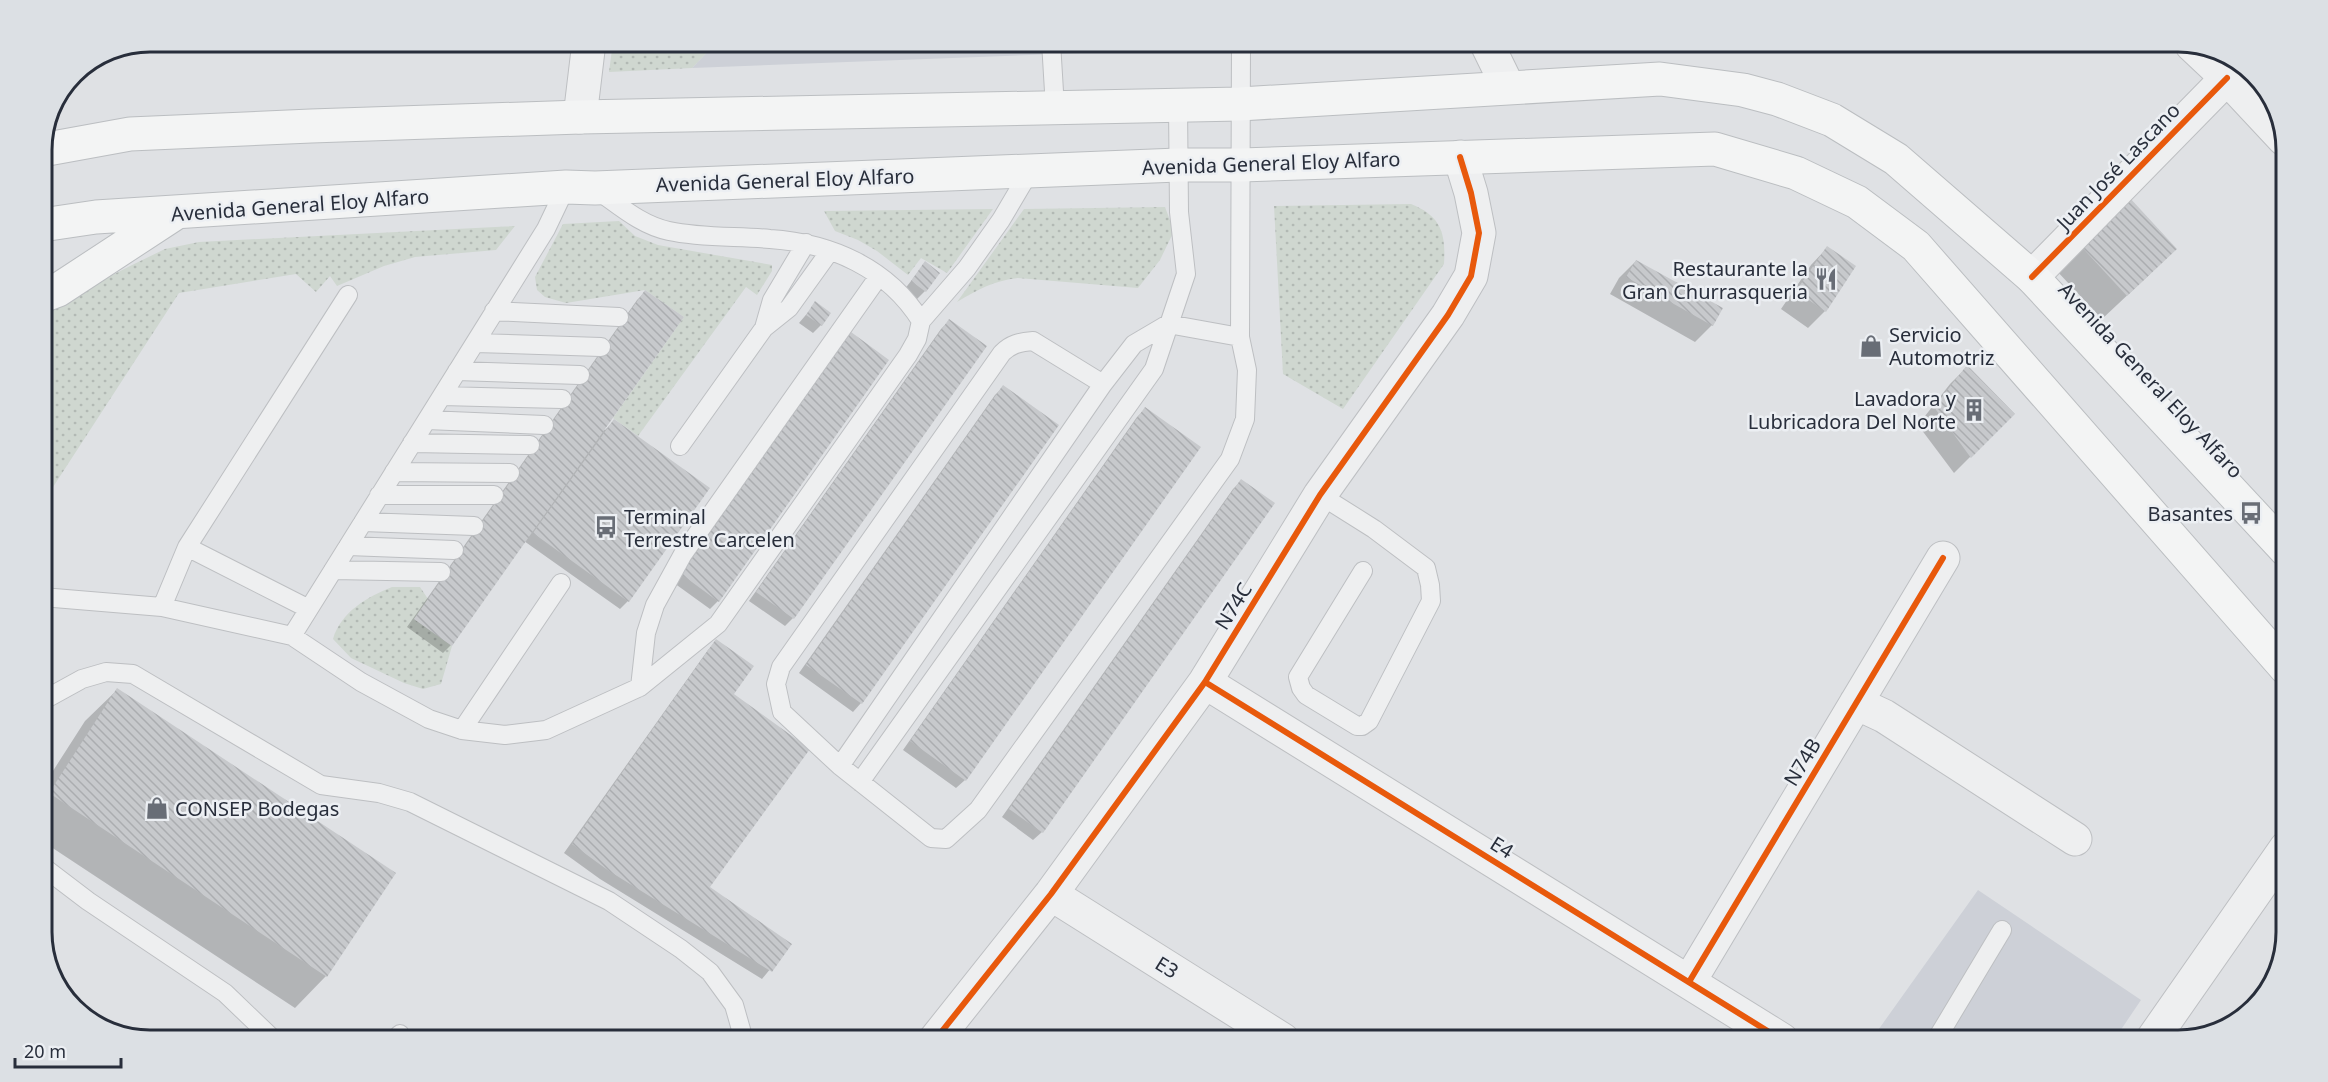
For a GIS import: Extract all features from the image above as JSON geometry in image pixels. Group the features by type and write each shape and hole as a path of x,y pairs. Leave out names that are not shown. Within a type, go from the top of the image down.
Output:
{"main road":[{"name":"Avenida General Eloy Alfaro","path":"53,148 130,134 580,117 1240,104 1660,79 1743,90 1832,120 1896,159 2032,277 2275,538"},
{"name":"Avenida General Eloy Alfaro","path":"53,223 96,217 581,188 1178,165 1241,165 1715,149 1796,173 1857,202 1916,246 2276,656"},
{"path":"53,292 176,213"}],"street":[{"path":"580,117 588,52"},
{"path":"1491,52 1508,87"},
{"path":"2204,56 2273,127"},
{"name":"Juan José Lascano","path":"2032,277 2227,78"},
{"name":"N74C","path":"943,1030 1051,894 1205,682 1320,495 1448,315 1471,276 1479,233 1471,193 1460,157"},
{"name":"N74B","path":"1689,982 1943,558"},
{"name":"E4","path":"1205,682 1766,1030"},
{"path":"1856,703 1884,716 2075,839"},
{"path":"2159,1030 2276,862"},
{"name":"E3","path":"1051,894 1267,1030"}],"lane":[{"path":"1052,52 1055,108"},
{"path":"1103,384 1033,341 1009,346 782,667 776,684 782,712 840,766 931,838 946,838 978,810 1230,459 1245,419 1247,370 1240,337 1241,52"},
{"path":"860,782 1154,369 1186,274 1179,212 1178,104"},
{"path":"53,598 162,607 292,636 380,693 429,719 462,730 505,735 546,730 640,687 718,624 908,355 917,339 921,321 967,268 1001,220 1030,171"},
{"path":"292,636 546,229 581,188 640,220 669,231 806,243 851,257 899,291 921,321"},
{"path":"764,327 772,300 806,243"},
{"path":"680,446 764,327 789,308 830,251"},
{"path":"640,687 646,633 654,605 678,562 879,276"},
{"path":"162,607 187,547 348,295"},
{"path":"494,311 619,317"},
{"path":"840,766 1103,384 1134,344 1168,324 1240,337"},
{"path":"475,343 601,347"},
{"path":"457,370 580,375"},
{"path":"442,396 562,399"},
{"path":"427,420 544,425"},
{"path":"412,443 530,445"},
{"path":"394,472 510,473"},
{"path":"379,495 494,495"},
{"path":"1320,495 1374,529 1426,568 1430,585 1431,601 1369,721 1362,726 1356,726 1306,695 1300,688 1298,677 1363,571"},
{"path":"363,522 474,526"},
{"path":"348,546 454,550"},
{"path":"187,547 309,609"},
{"path":"333,570 441,572"},
{"path":"462,730 561,583"},
{"path":"53,695 82,680 106,672 133,674 321,785 379,793 410,802 609,901 681,949 710,972 734,1005 741,1030"},
{"path":"53,874 88,901 225,993 264,1030"},
{"path":"1942,1030 2002,930"}],"shaded area":[{"path":"612,52 707,52 692,68 609,72"},
{"path":"707,52 1109,52 692,68"},
{"path":"1411,204 1429,214 1440,227 1444,243 1444,264 1343,409 1283,374 1274,206"},
{"path":"1165,207 1174,231 1160,260 1138,288 1018,278 986,286 957,302 1024,209"},
{"path":"993,209 947,273 921,258 908,275 877,251 835,231 824,211"},
{"path":"619,221 635,236 658,245 772,265 772,271 757,295 746,287 638,436 613,418 684,317 645,290 566,303 545,297 537,290 535,277 563,224"},
{"path":"515,226 496,250 415,257 384,266 337,286 330,276 316,292 296,274 179,293 53,487 53,309 93,285 165,249 199,242"},
{"path":"392,587 420,587 428,599 414,619 452,646 441,684 423,689 404,683 351,658 333,639 337,629 349,613 364,601"},
{"path":"1978,890 2141,1000 2121,1030 1878,1030"}],"building":[{"path":"2129,197 2177,249 2127,296 2079,244"},
{"name":"Restaurante la Gran Churrasqueria","path":"1827,246 1856,266 1826,312 1796,291"},
{"path":"1636,260 1723,308 1713,326 1626,277"},
{"path":"925,261 940,273 926,292 911,281"},
{"path":"645,290 684,317 452,646 414,619"},
{"path":"815,301 831,313 822,326 806,315"},
{"path":"949,319 987,346 794,619 756,592"},
{"path":"851,332 889,360 719,602 681,574"},
{"name":"Lavadora y Lubricadora Del Norte","path":"1967,365 2015,414 1971,458 1934,407"},
{"path":"1003,385 1059,425 862,704 806,665"},
{"path":"1145,407 1201,447 966,781 910,741"},
{"path":"614,419 710,488 629,602 533,533"},
{"path":"1241,479 1275,503 1043,833 1009,809"},
{"path":"716,639 754,666 734,694 810,749 710,887 792,944 772,972 609,871 572,844"},
{"path":"117,688 396,873 327,977 53,796 53,787"}],"cycle path":[{"path":"2032,277 2227,78"},
{"path":"943,1030 1051,894 1205,682 1320,495 1448,315 1471,276 1479,233 1471,193 1460,157"},
{"path":"1689,982 1943,558"},
{"path":"1205,682 1766,1030"}],"place":[{"name":"Restaurante la Gran Churrasqueria","path":"1826,279"},
{"name":"Servicio Automotriz","path":"1871,346"},
{"name":"Lavadora y Lubricadora Del Norte","path":"1974,410"},
{"name":"Basantes","path":"2251,513"},
{"name":"Terminal Terrestre Carcelen","path":"606,527"},
{"name":"CONSEP Bodegas","path":"157,808"}]}
